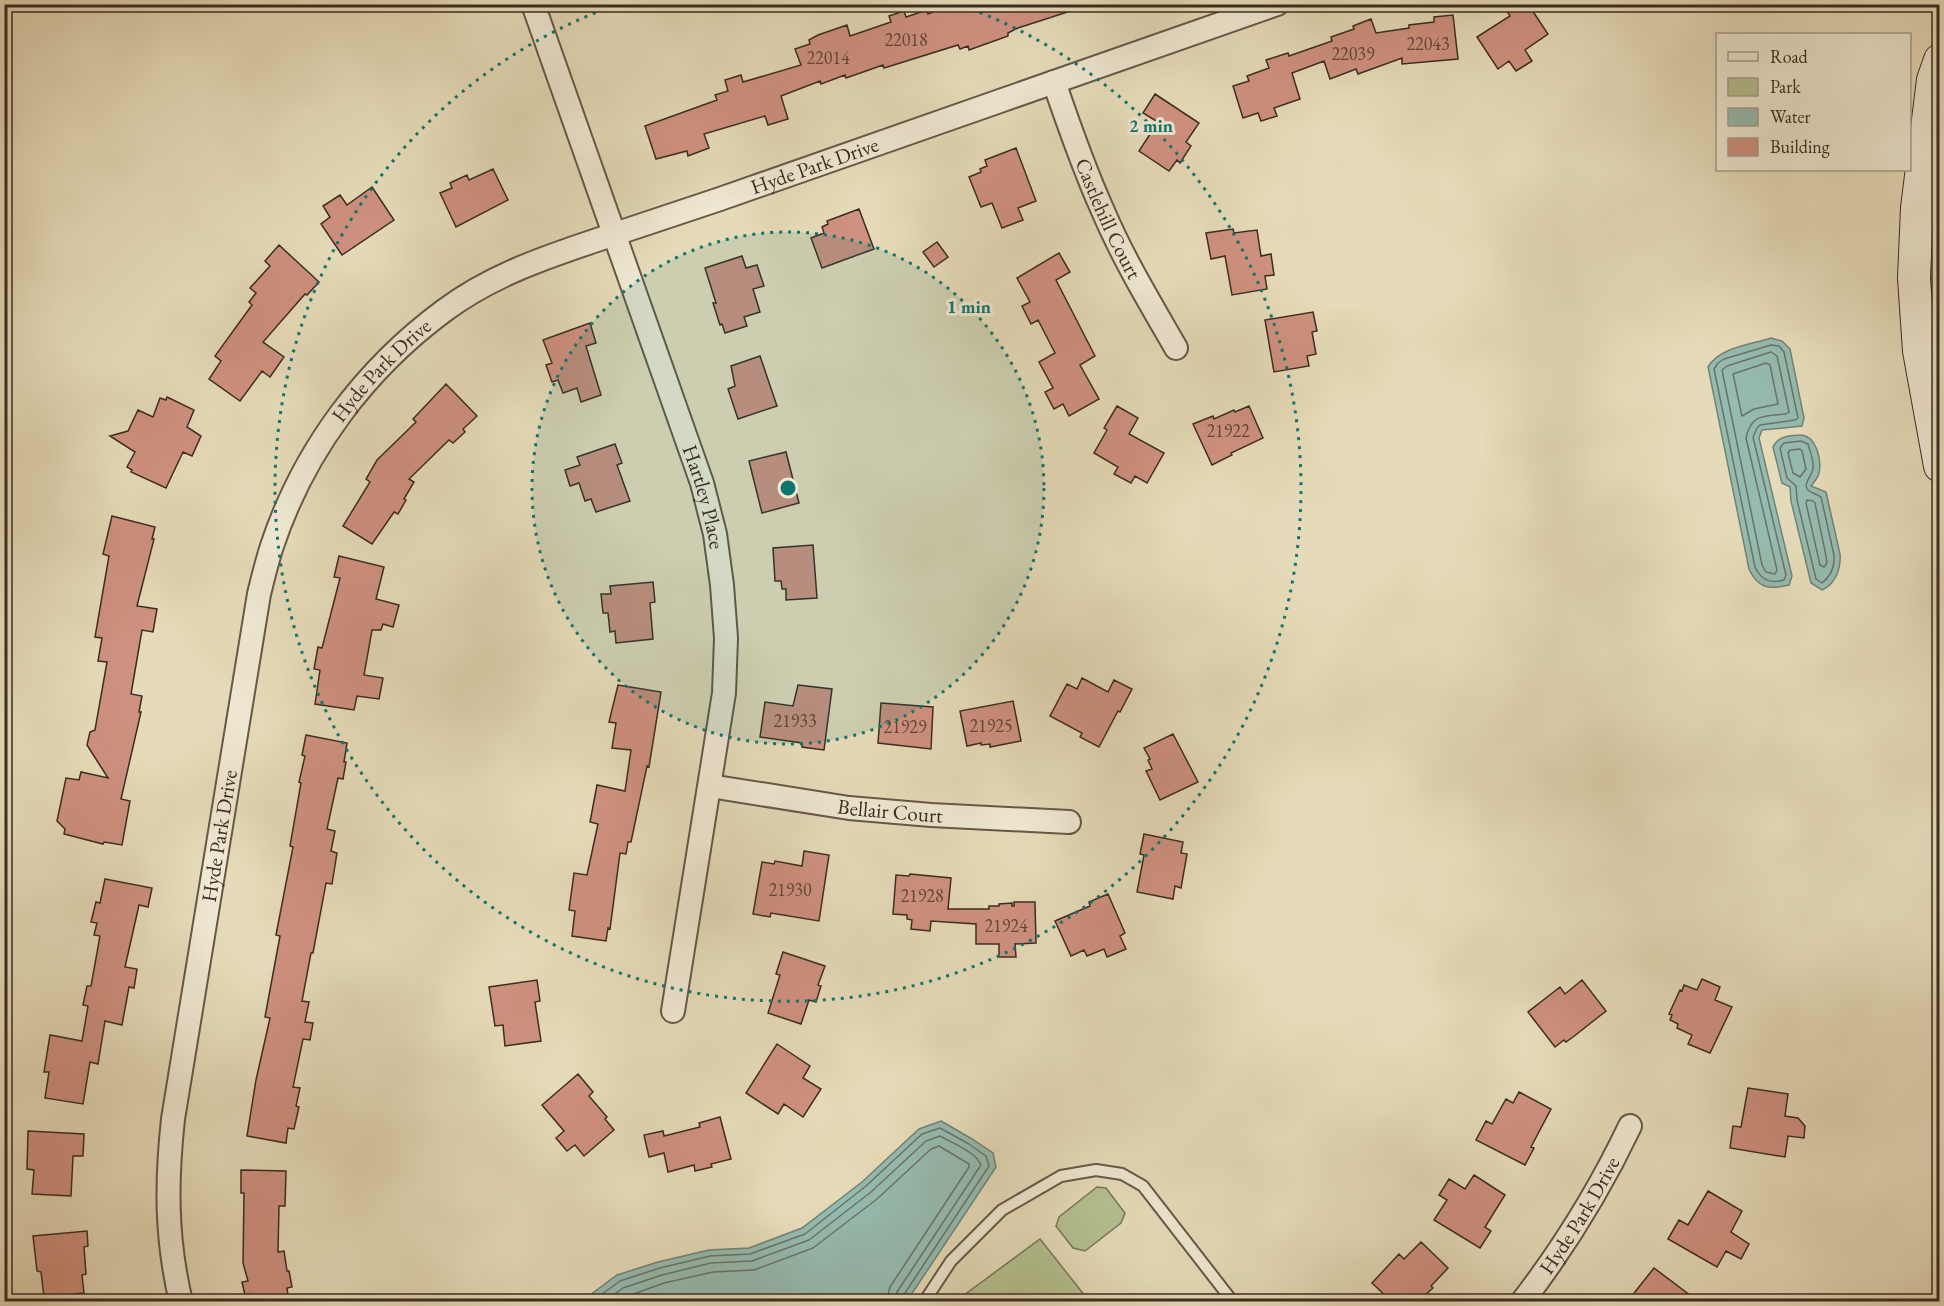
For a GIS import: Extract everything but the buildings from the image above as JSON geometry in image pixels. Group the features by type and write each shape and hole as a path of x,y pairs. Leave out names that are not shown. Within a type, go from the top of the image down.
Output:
{"main road":[{"path":"1940,60 1934,80 1917,208 1914,278 1919,351 1940,466"}],"street":[{"name":"Hartley Place","path":"533,4 702,483 715,534 723,585 726,638 724,693 673,1011"},
{"name":"Hyde Park Drive","path":"181,1302 168,1223 168,1171 173,1119 259,594 272,546 292,493 315,450 374,372 409,338 447,308 496,278 534,261 1276,4"},
{"name":"Castlehill Court","path":"1054,82 1103,212 1133,273 1176,348"},
{"name":"Bellair Court","path":"710,786 849,808 1069,822"},
{"name":"Hyde Park Drive","path":"1522,1302 1549,1268 1579,1222 1630,1126"}],"lane":[{"path":"924,1302 951,1261 1002,1210 1061,1176 1096,1170 1122,1174 1143,1186 1233,1302"}],"green space":[{"path":"1097,1187 1106,1188 1125,1213 1121,1223 1085,1251 1073,1248 1056,1226 1059,1217"},
{"path":"1040,1239 1089,1301 956,1301"}],"water":[{"path":"1771,338 1782,341 1790,349 1804,418 1802,426 1762,430 1759,438 1792,576 1789,585 1775,587 1760,584 1749,569 1708,367 1713,360 1728,351"},
{"path":"1802,435 1811,440 1817,450 1820,461 1819,473 1811,486 1826,492 1840,554 1837,575 1831,584 1822,590 1811,583 1791,501 1790,487 1782,483 1773,447 1782,438"},
{"path":"941,1121 993,1153 996,1167 907,1301 582,1301 617,1275 709,1250 749,1248 802,1228 862,1182 919,1129"}]}
